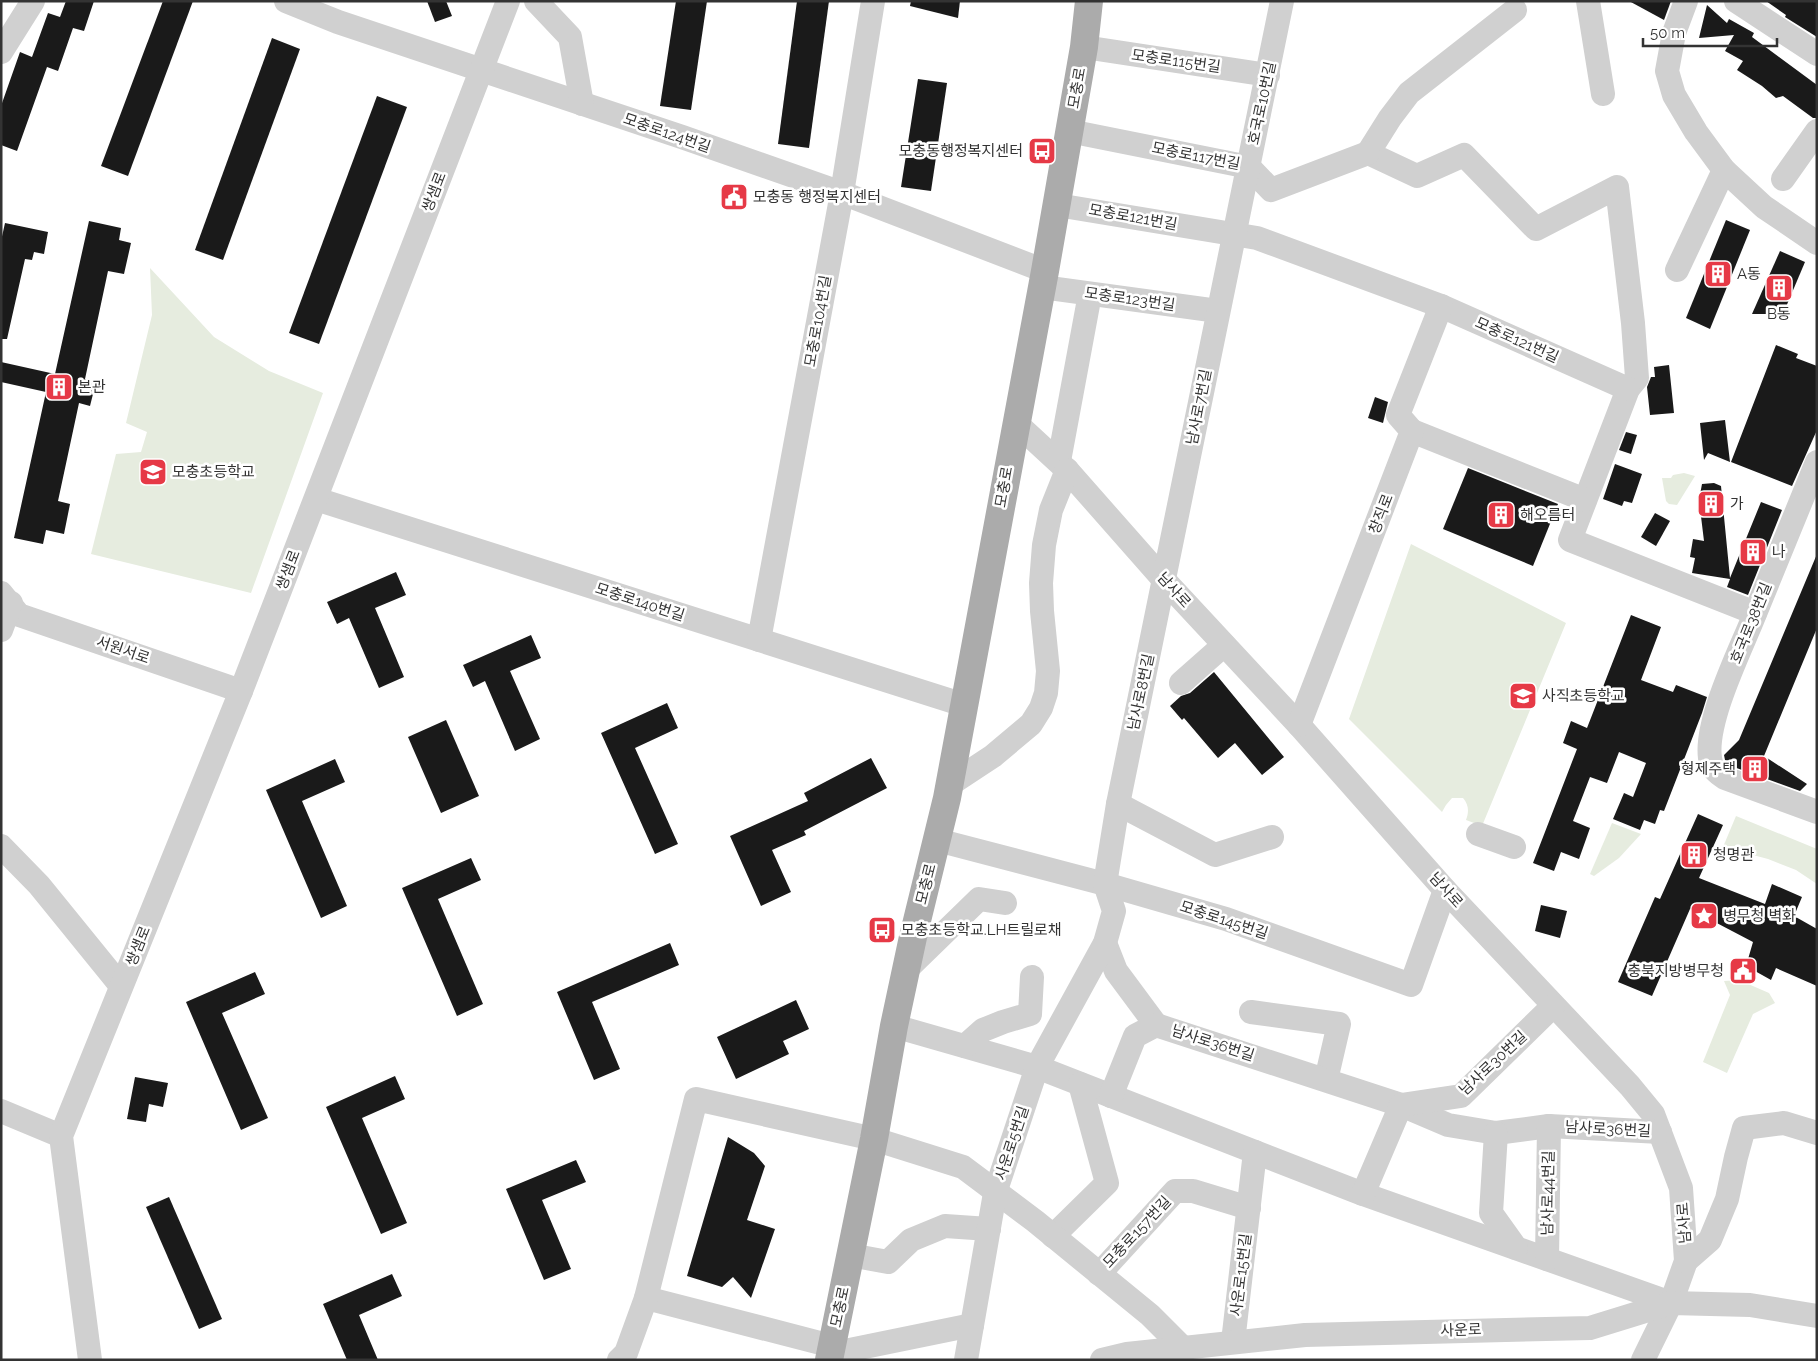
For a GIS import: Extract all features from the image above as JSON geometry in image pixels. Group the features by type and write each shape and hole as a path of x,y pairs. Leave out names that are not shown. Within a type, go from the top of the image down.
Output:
{"main road":[{"name":"모충로","path":"825,1354 839,1311 874,1139 894,1026 949,785 1044,279 1084,47 1089,1"}],"street":[{"path":"1,52 33,1"},
{"name":"모충로124번길","path":"286,1 338,22 842,194 1044,279"},
{"name":"쌍샘로","path":"90,1360 61,1136 241,691 508,1"},
{"path":"536,1 570,37 582,104"},
{"name":"모충로104번길","path":"759,640 842,194 873,1"},
{"name":"호국로10번길","path":"1233,234 1249,167 1282,1"},
{"path":"1588,1 1603,94"},
{"path":"1686,1 1674,34 1667,71 1674,95 1696,132 1724,170 1764,207 1817,242"},
{"path":"1736,1 1817,54"},
{"path":"1515,10 1409,92 1368,153 1417,176 1464,155 1536,229 1617,187 1633,323 1636,378 1628,389 1570,540 1755,613"},
{"name":"모충로115번길","path":"1084,47 1268,75"},
{"name":"모충로117번길","path":"1069,131 1249,167 1271,190 1368,153"},
{"path":"1783,179 1817,131"},
{"path":"1677,270 1724,170"},
{"name":"모충로121번길","path":"1057,204 1257,238 1441,306 1628,389"},
{"name":"남사로7번길","path":"1164,580 1233,234"},
{"name":"모충로123번길","path":"1044,279 1090,294 1218,311"},
{"path":"949,785 993,756 1031,724 1041,708 1046,693 1048,671 1041,583 1044,545 1063,465 1090,294"},
{"path":"1441,306 1398,415 1412,431 1585,500"},
{"name":"남사로","path":"1016,423 1063,465 1164,580 1299,725 1445,890 1636,1093 1653,1114 1681,1188 1686,1261 1671,1303 1643,1360"},
{"name":"창직로","path":"1299,725 1412,431"},
{"name":"호국로38번길","path":"1817,462 1715,716 1710,743 1710,759 1714,771 1725,778 1817,812"},
{"name":"모충로140번길","path":"316,499 964,705"},
{"name":"남사로8번길","path":"1105,884 1118,804 1164,580"},
{"name":"서원서로","path":"6,598 19,615 241,691"},
{"name":"서원서로","path":"1,630 6,598"},
{"path":"1180,683 1224,645"},
{"path":"1118,804 1215,854 1272,837"},
{"path":"1478,834 1514,847"},
{"name":"모충로145번길","path":"937,840 1105,884 1226,919 1411,985 1445,890"},
{"path":"1,846 39,885 121,986"},
{"name":"사운로5번길","path":"966,1360 995,1193 1037,1067 1105,943 1114,911 1105,884"},
{"path":"906,970 979,899 1005,903"},
{"path":"1105,943 1116,971 1156,1025"},
{"path":"965,1046 983,1030 1030,1014 1032,977"},
{"name":"남사로30번길","path":"1401,1105 1461,1096 1553,1006"},
{"path":"1252,1012 1339,1024 1326,1080"},
{"name":"남사로36번길","path":"1111,1096 1135,1036 1156,1025 1401,1105 1448,1125 1496,1133 1549,1126 1660,1132"},
{"path":"894,1026 1037,1067 1363,1194 1671,1303"},
{"path":"1053,1236 1107,1183 1080,1084"},
{"name":"모충로157번길","path":"646,1298 696,1099 874,1139 963,1167 1053,1236 1150,1315 1182,1347"},
{"path":"1363,1194 1401,1105"},
{"path":"1,1112 61,1136"},
{"path":"1686,1261 1710,1240 1727,1199 1744,1128 1784,1123 1817,1133"},
{"name":"남사로44번길","path":"1548,1259 1549,1126"},
{"path":"1496,1133 1491,1213 1516,1248"},
{"name":"사운로15번길","path":"1233,1342 1255,1152"},
{"name":"모충로157번길","path":"1099,1274 1175,1191 1193,1191 1249,1208"},
{"path":"850,1255 888,1262 911,1240 945,1226 989,1229"},
{"path":"619,1360 626,1353 646,1298 825,1354 972,1325"},
{"name":"사운로","path":"1102,1360 1127,1354 1182,1347 1305,1335 1590,1328 1671,1303 1750,1305 1817,1316"}],"shaded area":[{"path":"150,268 214,337 269,371 323,393 251,593 91,554 116,454 141,452 147,432 126,423 152,315"},
{"path":"1684,473 1695,476 1677,505 1669,504 1666,501 1662,478 1671,478 1673,475"},
{"path":"1411,544 1566,623 1482,826 1466,820 1468,809 1463,798 1452,798 1442,812 1349,719"},
{"path":"1736,816 1817,849 1817,884 1796,870 1768,859 1723,847"},
{"path":"1612,823 1641,834 1619,858 1594,876 1590,874"},
{"path":"1739,980 1769,993 1775,1003 1753,1014 1727,1073 1703,1062 1730,995 1724,981"}],"building":[{"path":"66,1 94,1 84,31 73,28 58,71 47,67 17,151 1,145 1,106 20,52 32,57 48,13 60,17"},
{"path":"163,1 193,1 128,176 101,166"},
{"path":"427,1 446,1 452,16 435,22"},
{"path":"676,1 707,1 691,110 660,106"},
{"path":"797,1 829,1 809,148 778,144"},
{"path":"911,1 960,1 958,18 910,6"},
{"path":"1629,1 1671,1 1664,20"},
{"path":"1766,1 1817,1 1817,37 1785,17 1786,15"},
{"path":"1707,5 1727,23 1729,19 1754,33 1752,37 1817,85 1817,118 1813,118 1783,96 1776,98 1762,86 1737,70 1743,61 1725,51 1734,35 1699,38"},
{"path":"272,38 300,49 223,260 195,250"},
{"path":"918,79 947,83 931,191 901,187"},
{"path":"377,96 407,107 319,344 289,333"},
{"name":"A동","path":"1726,220 1750,230 1710,329 1686,318"},
{"name":"본관","path":"89,221 121,228 119,240 131,243 124,274 108,271 85,379 96,382 90,406 79,403 58,501 70,504 64,534 46,530 43,544 14,538 46,392 1,382 1,362 55,374"},
{"path":"5,223 48,232 44,254 34,252 32,260 25,259 7,339 1,339 1,241"},
{"name":"B동","path":"1780,251 1805,262 1783,314 1752,314"},
{"path":"1776,345 1798,354 1796,358 1817,366 1817,430 1792,486 1731,462"},
{"path":"1669,365 1674,413 1650,415 1647,387 1651,377 1655,377 1654,367"},
{"path":"1375,397 1388,402 1383,423 1368,418"},
{"path":"1725,420 1730,462 1708,453 1704,460 1700,423"},
{"path":"1626,432 1637,435 1631,454 1619,450"},
{"path":"1615,464 1642,474 1632,503 1624,501 1622,506 1603,499"},
{"name":"해오름터","path":"1468,468 1558,504 1533,566 1443,529"},
{"path":"1714,483 1721,486 1730,578 1761,502 1782,510 1748,595 1727,587 1730,579 1692,573 1695,558 1690,557 1693,539 1704,541 1699,500 1702,484"},
{"path":"1655,513 1670,521 1656,546 1641,537"},
{"path":"1817,554 1817,628 1764,756 1807,784 1800,791 1731,766 1725,760 1724,755 1739,740"},
{"path":"396,572 406,595 375,608 404,677 379,688 349,618 337,624 327,602"},
{"path":"1631,615 1661,627 1641,680 1673,692 1676,685 1707,697 1664,811 1660,810 1655,824 1644,820 1640,830 1613,819 1624,793 1633,797 1646,763 1619,752 1607,783 1590,777 1573,821 1590,828 1579,859 1561,852 1554,871 1533,863 1577,749 1563,743 1571,721 1587,728"},
{"path":"531,635 541,658 510,671 540,739 515,751 485,681 473,687 463,665"},
{"path":"1214,672 1284,757 1262,775 1235,743 1218,758 1184,718 1182,720 1170,706 1181,696 1190,693"},
{"path":"667,703 678,728 635,748 678,844 655,854 601,733"},
{"path":"446,720 479,796 441,813 408,737"},
{"path":"871,758 887,788 804,831 806,835 772,850 791,892 761,906 730,836 808,801 804,793"},
{"path":"335,759 345,782 302,801 347,906 321,918 266,790"},
{"path":"1698,814 1723,825 1699,878 1765,904 1772,884 1802,897 1794,916 1817,929 1817,986 1776,968 1771,980 1746,966 1753,942 1690,909 1652,996 1618,982 1655,897 1660,899"},
{"path":"471,858 481,880 438,899 483,1004 457,1016 402,888"},
{"path":"1541,905 1567,911 1560,938 1535,931"},
{"path":"670,943 679,965 592,1002 620,1069 594,1080 557,992"},
{"path":"255,972 265,994 222,1013 268,1118 241,1130 186,1002"},
{"path":"796,1000 809,1029 783,1041 789,1054 736,1079 717,1037"},
{"path":"395,1076 405,1099 362,1118 407,1223 381,1234 326,1107"},
{"path":"135,1077 168,1083 163,1107 149,1104 146,1122 127,1119"},
{"path":"728,1137 754,1153 765,1166 747,1220 775,1229 751,1298 733,1277 722,1287 687,1276"},
{"path":"576,1160 586,1182 542,1200 571,1269 544,1280 506,1189"},
{"path":"169,1197 222,1319 199,1329 146,1207"},
{"path":"392,1274 402,1296 359,1315 378,1360 347,1360 323,1304"}],"place":[{"name":"모충동행정복지센터","path":"1042,151"},
{"name":"모충동 행정복지센터","path":"734,197"},
{"name":"A동","path":"1718,274"},
{"name":"B동","path":"1779,288"},
{"name":"본관","path":"59,387"},
{"name":"모충초등학교","path":"153,472"},
{"name":"가","path":"1711,504"},
{"name":"해오름터","path":"1501,515"},
{"name":"나","path":"1753,552"},
{"name":"사직초등학교","path":"1523,696"},
{"name":"형제주택","path":"1755,769"},
{"name":"청명관","path":"1694,855"},
{"name":"병무청 벽화","path":"1704,916"},
{"name":"모충초등학교.LH트릴로채","path":"882,930"},
{"name":"충북지방병무청","path":"1743,971"}]}
